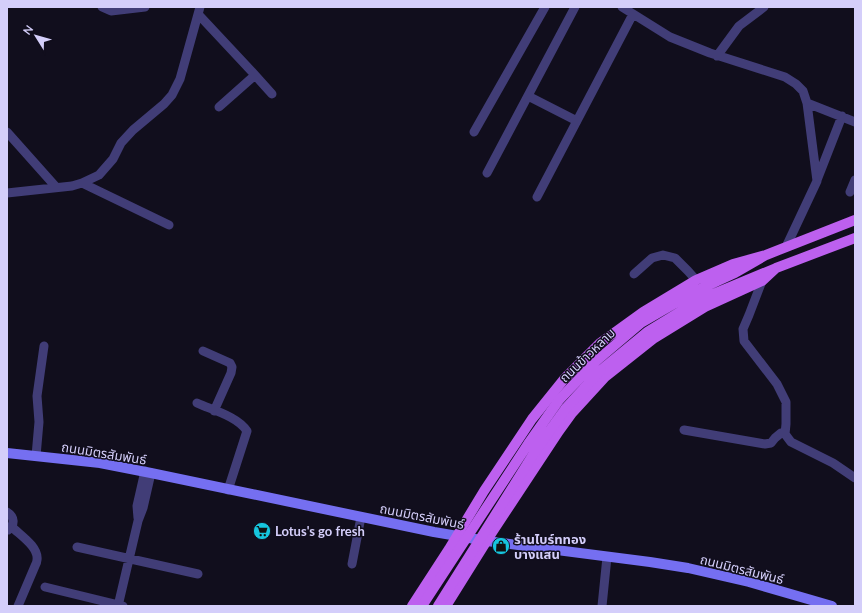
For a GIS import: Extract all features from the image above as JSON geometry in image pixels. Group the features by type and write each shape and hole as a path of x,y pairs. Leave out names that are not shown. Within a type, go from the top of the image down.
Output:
{"main road":[{"name":"ถนนข้าวหลาม","path":"422,606 528,444 560,400 595,362 641,324 696,291 735,273 766,255 855,220"},
{"name":"ถนนข้าวหลาม","path":"438,606 536,450 566,408 601,370 647,332 701,299 776,268 855,238"},
{"path":"412,606 484,491 532,419 565,378 600,343 642,312 696,280 733,264 766,255"},
{"path":"448,604 510,505 559,431 572,413 605,377 653,339 705,307 762,281 776,268"},
{"path":"532,419 528,429 528,434 538,443 547,443 559,431"},
{"path":"484,491 479,507 479,511 483,516 488,518 493,516 500,513 510,505"},
{"path":"426,583 439,570 445,568 451,569 455,574 456,579 455,588 448,604"}],"street":[{"path":"102,7 111,11 145,7"},
{"path":"474,132 545,7"},
{"path":"487,173 575,7"},
{"path":"622,7 670,37 718,56 784,78 800,87 807,103 817,181"},
{"path":"718,56 739,26 764,7"},
{"path":"199,11 272,94"},
{"path":"7,193 72,186 99,175 113,159 121,143 133,130 164,104 172,95 180,79 199,11"},
{"path":"536,197 633,14"},
{"path":"218,107 255,75"},
{"path":"528,96 576,121"},
{"path":"807,103 855,122"},
{"path":"786,247 817,181 842,116"},
{"path":"7,132 56,187"},
{"path":"850,192 855,180"},
{"path":"82,183 169,225"},
{"path":"634,274 652,258 663,255 675,258 696,280"},
{"path":"762,281 743,329 744,342 777,384 786,402 785,434 791,442 833,462 855,478"},
{"path":"36,456 39,422 37,396 44,346"},
{"path":"203,351 230,363 232,367 231,373 214,411"},
{"path":"197,403 236,420 247,431 228,490"},
{"path":"684,430 765,444 771,443 781,433 785,434"},
{"name":"ถนนมิตรสัมพันธ์","path":"7,453 100,463 457,536 688,568 749,582 832,606"},
{"path":"45,587 121,606 129,559 138,521 143,508 148,472"},
{"path":"7,512 11,515 13,521 9,528 34,547 37,554 35,566 18,606"},
{"path":"352,564 362,517"},
{"path":"77,547 198,574"},
{"path":"602,606 607,557"}],"place":[{"name":"Lotus's go fresh","path":"262,531"},
{"name":"ร้านไบร์ททอง บางแสน","path":"501,546"}]}
